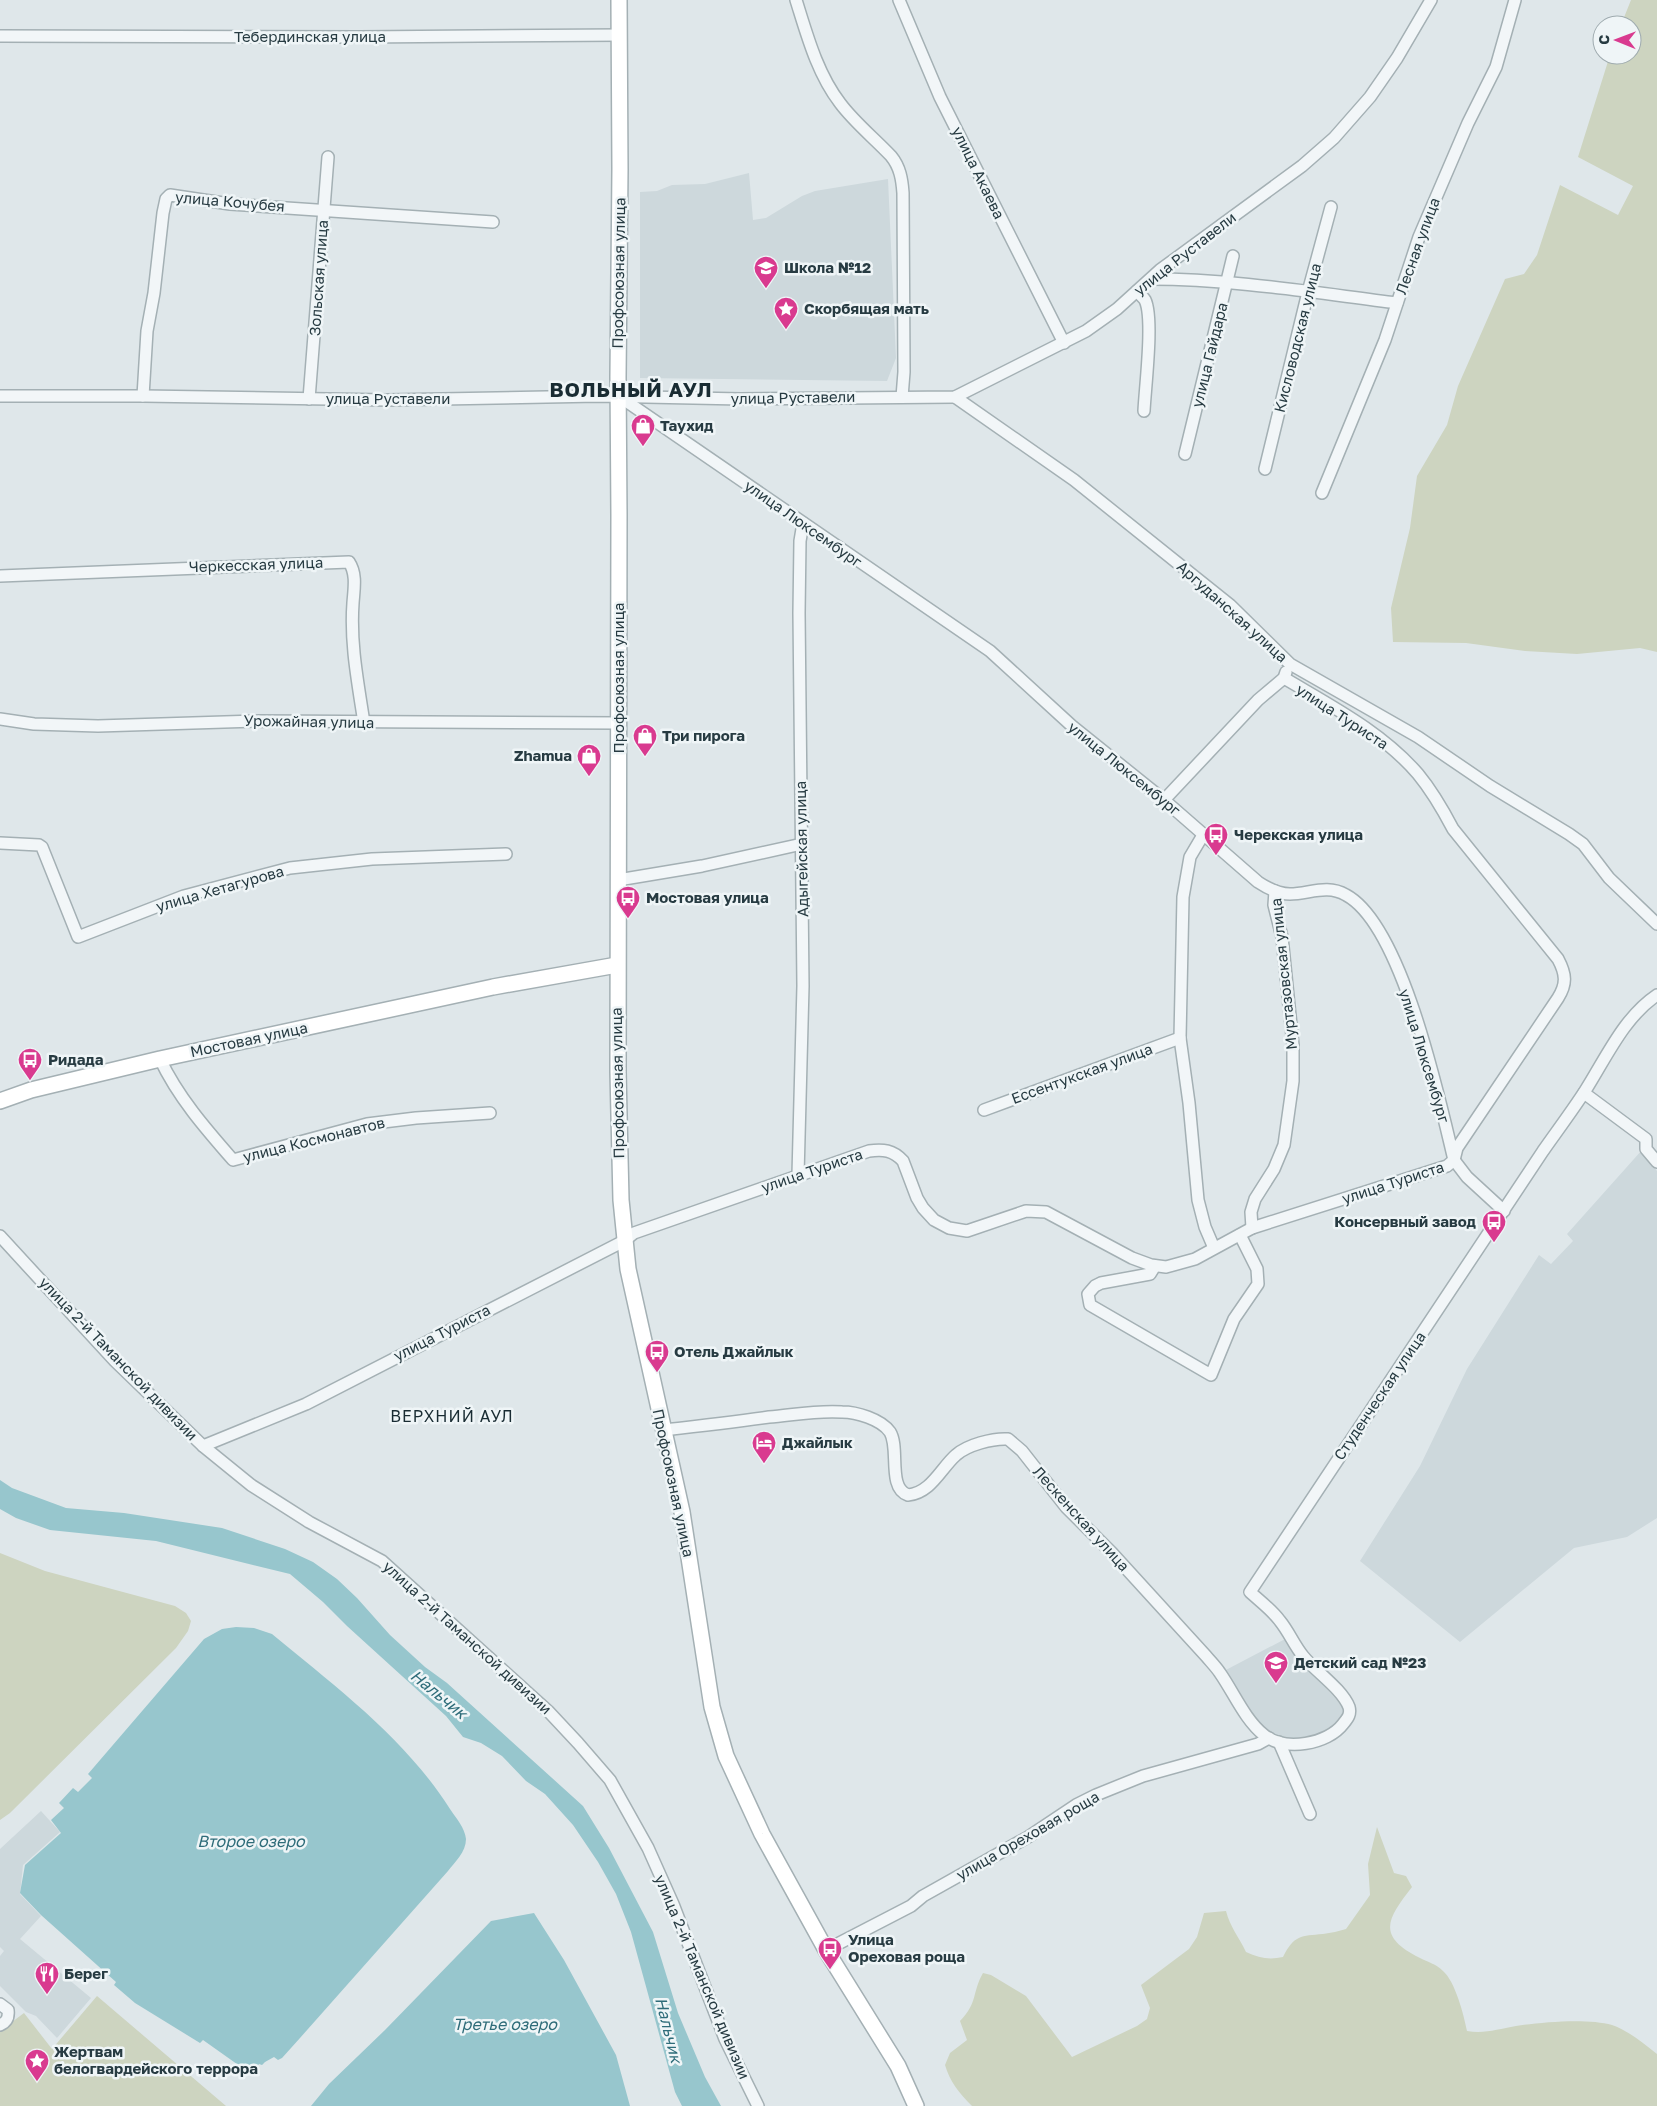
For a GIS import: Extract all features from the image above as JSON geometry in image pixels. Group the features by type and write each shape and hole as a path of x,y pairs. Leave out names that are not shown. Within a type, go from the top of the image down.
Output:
{"street":[{"name":"Профсоюзная улица","path":"619,0 618,965 619,1150 624,1241 634,1300 682,1512 712,1707 719,1734 732,1771 762,1834 826,1950 898,2066 916,2106"},
{"path":"796,0 812,51 828,84 846,110 896,162 901,178 904,193 904,372 902,397"},
{"name":"улица Акаева","path":"899,0 949,114 1064,343"},
{"name":"улица Руставели","path":"0,396 405,400 618,396 741,399 955,397 1086,331 1117,309 1151,279 1302,166 1334,138 1357,112 1382,79 1431,0"},
{"name":"Лесная улица","path":"1322,493 1385,340 1423,228 1468,123 1496,67 1515,0"},
{"name":"Тебердинская улица","path":"0,36 360,37 620,35"},
{"name":"Зольская улица","path":"309,398 328,157"},
{"name":"улица Кочубея","path":"144,396 147,331 154,293 166,199 170,195 209,202 493,222"},
{"name":"Кисловодская улица","path":"1265,469 1308,292 1331,207"},
{"name":"улица Гайдара","path":"1186,454 1228,284 1233,256"},
{"path":"1151,279 1228,284 1397,303"},
{"path":"1137,291 1144,299 1148,314 1144,411"},
{"name":"улица Люксембург","path":"618,396 998,657 1066,721 1164,800 1252,878 1275,890 1289,894 1322,890 1340,892 1360,905 1373,920 1385,941 1415,1016 1454,1160 1468,1177 1504,1210"},
{"name":"Аргуданская улица","path":"955,397 1074,480 1230,605 1290,664 1418,737 1490,786 1583,844 1609,878 1657,924"},
{"name":"Адыгейская улица","path":"798,1176 803,986 799,594 803,523"},
{"name":"Черкесская улица","path":"0,576 349,562 354,569 352,646 364,723"},
{"path":"1164,800 1258,700 1284,678 1290,664"},
{"name":"улица Туриста","path":"203,1446 306,1404 624,1241 634,1233 869,1151 893,1152 904,1160 917,1198 923,1208 940,1224 955,1230 967,1231 1026,1211 1046,1212 1109,1247 1155,1266 1166,1267 1195,1260 1252,1228 1447,1166 1454,1160 1457,1148 1561,993 1565,984 1564,973 1558,959 1462,841 1417,774 1387,744 1284,678"},
{"name":"Урожайная улица","path":"0,719 34,724 98,726 259,721 619,723"},
{"path":"1203,835 1190,857 1183,897 1180,1038 1189,1103 1198,1200 1205,1227 1214,1248"},
{"name":"улица Хетагурова","path":"0,843 42,847 78,936 184,896 290,868 372,859 506,854"},
{"path":"618,880 702,866 802,844"},
{"name":"Муртазовская улица","path":"1252,1228 1254,1198 1274,1169 1284,1145 1293,1080 1292,1044 1282,937 1274,906 1275,890"},
{"name":"Мостовая улица","path":"0,1101 31,1090 160,1059 493,986 618,965"},
{"name":"Студенческая улица","path":"1274,1740 1303,1744 1322,1740 1332,1735 1341,1726 1349,1716 1349,1708 1304,1656 1280,1621 1250,1592 1543,1151 1584,1093 1632,1018 1648,1001 1657,995"},
{"name":"Ессентукская улица","path":"984,1110 1180,1038"},
{"name":"улица Космонавтов","path":"160,1059 184,1100 233,1160 367,1124 416,1118 490,1113"},
{"path":"1584,1093 1646,1139 1646,1149 1657,1162"},
{"path":"1155,1266 1150,1274 1095,1286 1088,1294 1090,1305 1211,1375 1234,1319 1258,1284 1259,1277 1240,1235"},
{"name":"улица 2-й Таманской дивизии","path":"0,1236 115,1361 203,1446 244,1481 309,1522 382,1561 549,1712 610,1780 648,1848 696,1963 725,2039 758,2106"},
{"name":"Лескенская улица","path":"663,1430 818,1412 857,1414 877,1422 890,1432 898,1484 902,1491 908,1494 925,1489 961,1452 995,1440 1008,1439 1022,1451 1066,1507 1112,1552 1206,1656 1220,1672 1256,1726 1274,1740"},
{"path":"1274,1740 1310,1814"},
{"name":"улица Ореховая роща","path":"826,1950 911,1906 923,1896 1034,1834 1076,1805 1096,1795 1143,1776 1274,1740"},
{"path":"0,2004 8,2010 8,2016 6,2022 0,2025"}],"shaded area":[{"name":"Школа №12","path":"749,173 753,220 766,218 802,196 815,191 888,179 896,358 887,381 640,378 640,192 657,191 672,185 705,184"},
{"path":"1642,1150 1657,1171 1657,1518 1627,1537 1574,1548 1460,1642 1360,1561 1420,1466 1467,1369 1539,1255 1551,1264 1573,1241 1567,1234"},
{"name":"Детский сад №23","path":"1287,1638 1311,1671 1343,1707 1343,1713 1337,1725 1328,1733 1298,1742 1277,1738 1262,1729 1222,1672"},
{"path":"41,1811 60,1832 23,1865 20,1894 41,1916 20,1939 91,1998 57,2038 36,2016 26,2012 0,1986 0,1956 4,1951 0,1947 0,1849"}],"green space":[{"path":"1631,0 1657,0 1657,652 1640,648 1577,654 1525,651 1466,643 1393,642 1391,608 1410,528 1417,476 1447,425 1458,386 1505,279 1524,274 1537,255 1560,185 1618,215 1633,186 1578,157 1607,65 1642,65 1642,15 1625,15"},
{"path":"0,1553 45,1571 175,1606 186,1613 191,1621 188,1631 176,1648 10,1813 0,1820"},
{"path":"1377,1827 1394,1873 1406,1876 1412,1887 1403,1898 1392,1918 1390,1926 1392,1934 1397,1942 1406,1950 1432,1963 1447,1976 1458,1999 1467,2031 1486,2032 1564,2021 1612,2025 1630,2034 1657,2054 1657,2106 972,2106 952,2082 945,2065 950,2053 967,2040 960,2021 970,2009 983,1973 991,1975 1026,1996 1072,2057 1137,2026 1147,2019 1150,2008 1141,1985 1189,1949 1197,1937 1204,1913 1226,1911 1232,1927 1246,1952 1264,1958 1283,1957 1291,1944 1304,1936 1346,1929 1370,1895 1368,1864"},
{"path":"97,1996 226,2106 0,2106 0,2031 24,2013 52,2049"}],"water":[{"name":"Нальчик","path":"0,1480 12,1488 66,1508 124,1513 222,1528 285,1549 313,1562 337,1579 390,1635 425,1667 447,1683 583,1806 609,1848 653,1932 678,2013 705,2077 721,2106 682,2106 675,2092 631,1932 616,1894 598,1862 573,1825 545,1794 526,1781 502,1756 481,1743 463,1737 446,1716 323,1602 290,1574 156,1541 50,1530 16,1518 0,1509"},
{"name":"Второе озеро","path":"236,1627 254,1628 272,1634 345,1694 391,1736 432,1783 460,1823 466,1839 462,1852 448,1871 282,2058 278,2060 274,2057 262,2065 259,2064 251,2074 203,2040 200,2043 135,2003 114,1985 116,1982 41,1915 20,1893 25,1865 61,1833 51,1820 64,1808 59,1803 73,1788 78,1792 92,1778 88,1774 204,1639 222,1629"},
{"name":"Третье озеро","path":"534,1913 564,1960 616,2055 630,2106 311,2106 329,2084 385,2030 491,1921"}],"place":[{"name":"Школа №12","path":"766,289"},
{"name":"Скорбящая мать","path":"786,330"},
{"name":"Таухид","path":"643,447"},
{"name":"Три пирога","path":"645,757"},
{"name":"Zhamua","path":"589,777"},
{"name":"Черекская улица","path":"1216,856"},
{"name":"Мостовая улица","path":"628,919"},
{"name":"Ридада","path":"30,1081"},
{"name":"Консервный завод","path":"1494,1243"},
{"name":"Отель Джайлык","path":"657,1373"},
{"name":"Джайлык","path":"764,1464"},
{"name":"Детский сад №23","path":"1276,1684"},
{"name":"Улица Ореховая роща","path":"830,1970"},
{"name":"Берег","path":"47,1995"},
{"name":"Жертвам белогвардейского террора","path":"37,2082"}],"district":[{"name":"ВОЛЬНЫЙ АУЛ","path":"631,390"},
{"name":"ВЕРХНИЙ АУЛ","path":"452,1416"}]}
